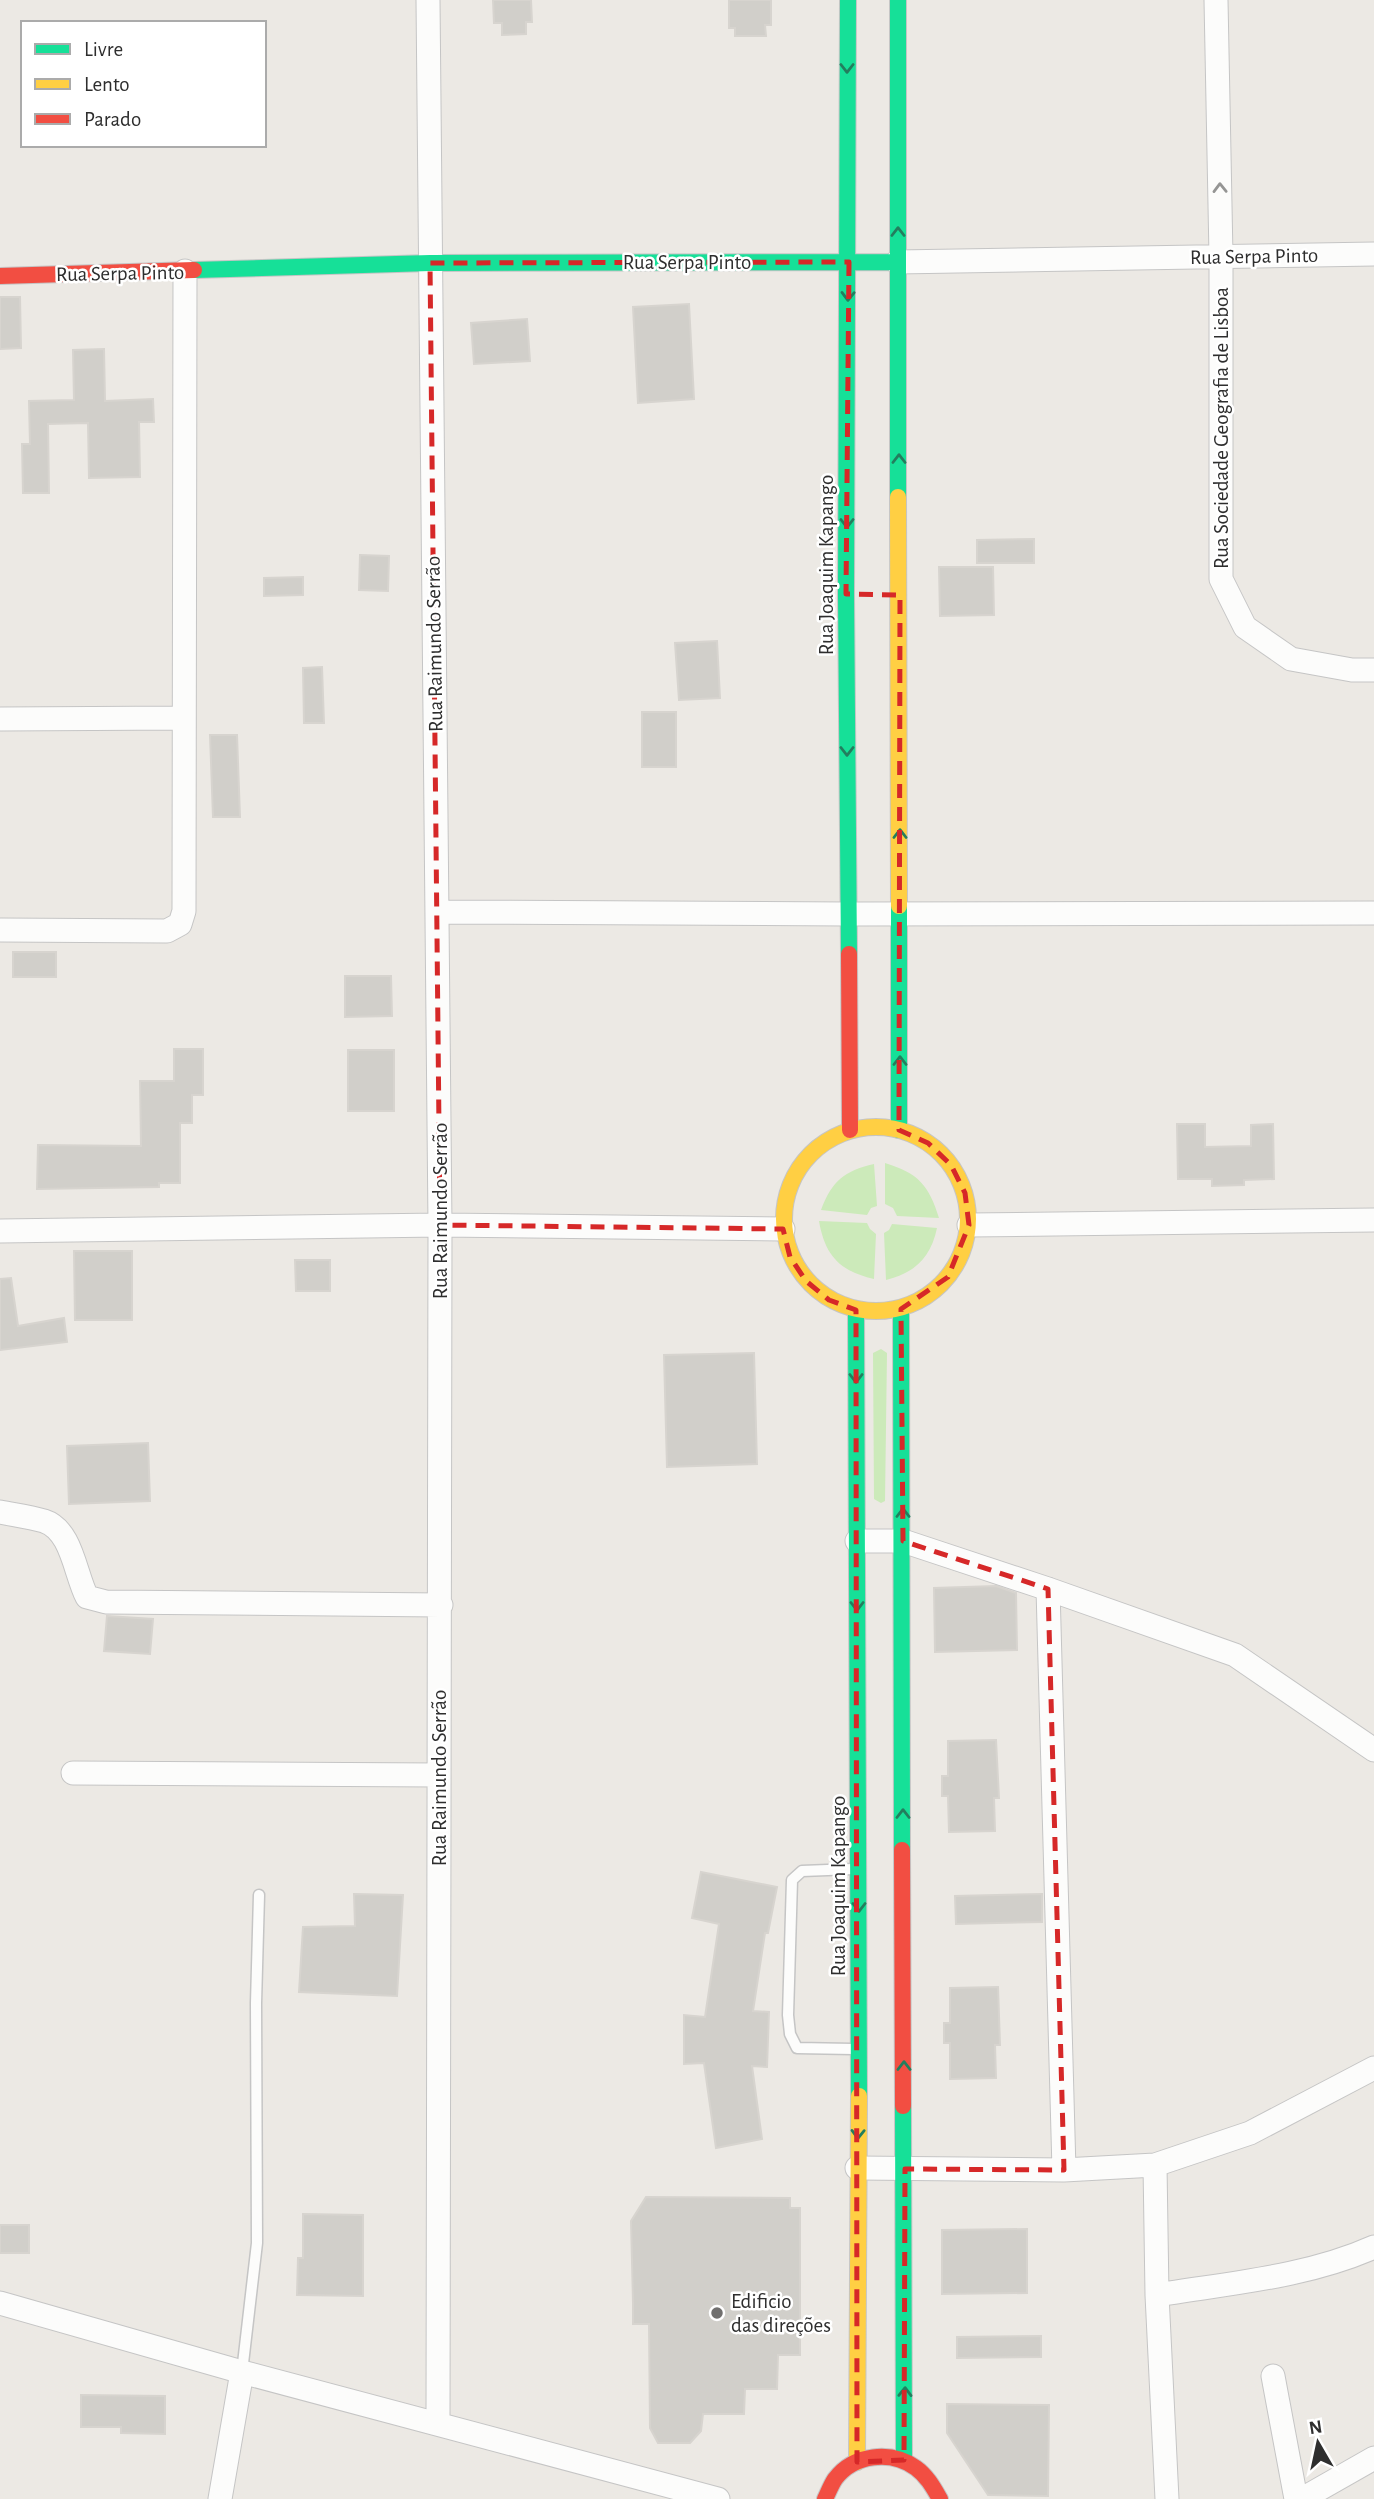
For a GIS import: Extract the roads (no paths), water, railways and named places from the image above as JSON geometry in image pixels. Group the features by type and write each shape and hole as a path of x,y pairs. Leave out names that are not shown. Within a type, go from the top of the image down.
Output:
{"main road":[{"name":"Rua Joaquim Kapango","path":"848,0 853,594 848,914 850,1130"},
{"path":"898,0 893,594 901,913 899,1130"},
{"name":"Rua Serpa Pinto","path":"0,276 430,263 897,262"},
{"path":"875,1127 899,1130 928,1143 951,1165 965,1193 969,1225 962,1253 948,1278 927,1297 901,1309 879,1312 856,1310 829,1300 806,1281 790,1257 783,1228 785,1197 799,1167 821,1144 850,1130 875,1127"},
{"path":"901,1309 904,2460"},
{"name":"Rua Joaquim Kapango","path":"856,1310 857,1541 870,1845 859,1869 857,2462"},
{"path":"870,1845 903,1846"},
{"path":"825,2499 828,2489 841,2473 857,2462 872,2457 904,2460 921,2470 934,2484 940,2499"}],"street":[{"name":"Rua Raimundo Serrão","path":"428,0 440,1225 438,2423"},
{"name":"Rua Sociedade Geografia de Lisboa","path":"1216,0 1221,256 1221,579 1245,627 1291,659 1352,670 1374,670"},
{"name":"Rua Serpa Pinto","path":"897,262 1374,254"},
{"path":"0,930 167,931 180,924 184,911 185,271"},
{"path":"0,719 184,718"},
{"path":"438,912 1374,913"},
{"path":"969,1225 1374,1220"},
{"path":"0,1231 440,1225 783,1228"},
{"path":"0,1512 48,1522 60,1531 68,1543 79,1581 87,1597 106,1602 441,1605"},
{"path":"857,1541 903,1541 1236,1655 1374,1750"},
{"path":"1048,1589 1064,2170"},
{"path":"73,1773 439,1775"},
{"path":"858,2168 1064,2170 1154,2165 1250,2133 1374,2068"},
{"path":"1154,2165 1167,2499"},
{"path":"1157,2295 1317,2268 1374,2247"},
{"path":"0,2303 242,2372 718,2499"},
{"path":"220,2499 242,2372"},
{"path":"1273,2376 1299,2499 1374,2458"}],"lane":[{"path":"859,1869 813,1869 802,1871 792,1880 788,2015 790,2034 797,2048 859,2049"},
{"path":"242,2372 257,2244 256,2003 259,1895"}],"place":[{"name":"Edificio das direções","path":"717,2313"}]}
